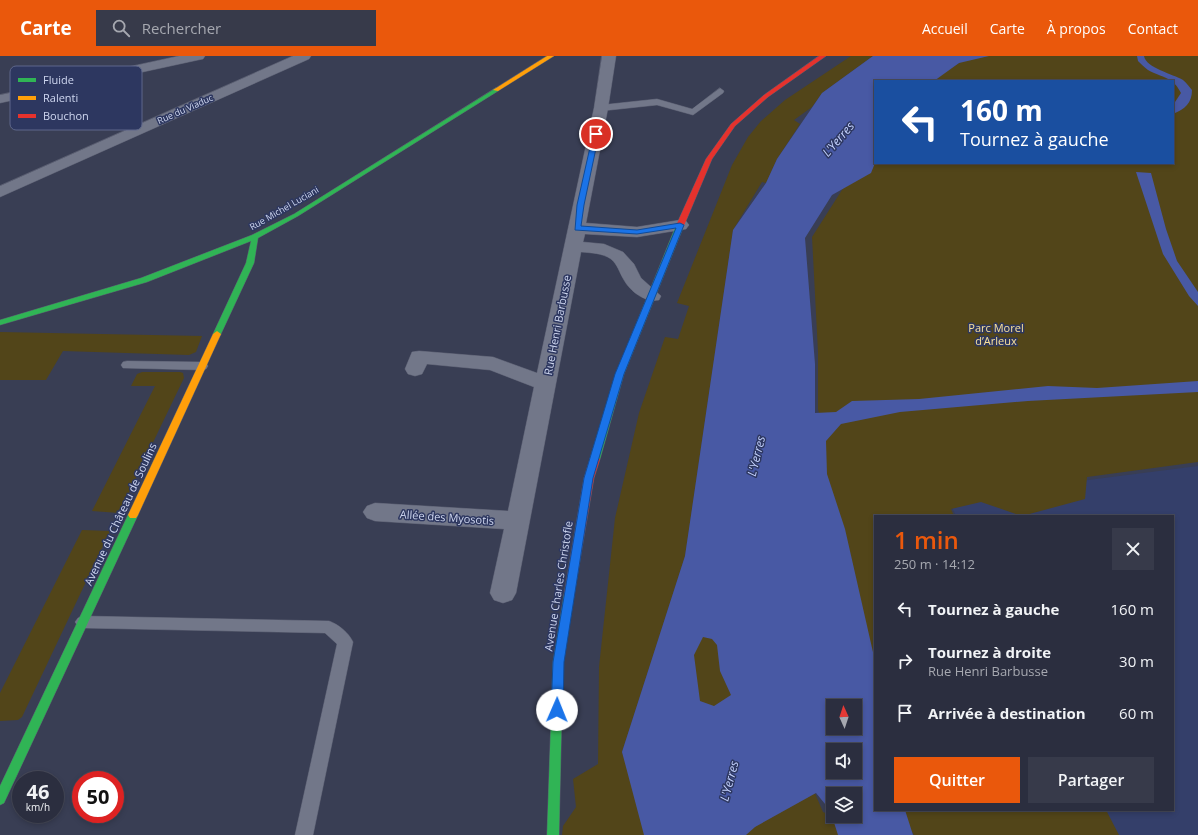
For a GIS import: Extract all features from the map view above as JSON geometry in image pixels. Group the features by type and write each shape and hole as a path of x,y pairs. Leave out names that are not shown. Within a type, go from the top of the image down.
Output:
{"street":[{"path":"142,68 198,56"},
{"name":"Rue du Viaduc","path":"142,128 304,56"},
{"name":"Rue Michel Luciani","path":"0,323 144,280 255,237 296,214 551,56"},
{"name":"Rue Henri Barbusse","path":"503,593 577,228 580,205 601,108 609,56"},
{"name":"Avenue Charles Christofle","path":"553,835 558,662 582,512 589,478 620,374 680,225 709,159 733,125 766,96 823,56"},
{"path":"0,99 10,97"},
{"name":"Rue du Viaduc","path":"0,192 139,130"},
{"path":"577,228 637,232 680,225"},
{"name":"Avenue du Château de Soulins","path":"0,799 250,263 255,237"},
{"path":"573,247 598,247 609,250 622,260 629,269 633,281 652,296"},
{"path":"415,369 419,357 493,364 546,384"},
{"name":"Allée des Myosotis","path":"376,512 518,521"}],"lane":[{"path":"601,108 657,102 693,112 720,91"},
{"path":"127,365 202,366"},
{"path":"83,622 329,627 345,642 304,835"}],"shaded area":[{"path":"1198,466 1198,835 1108,835 1096,811 1174,811 1174,515 956,515 948,498"}],"green space":[{"path":"851,56 873,56 822,93 812,107 794,120 800,124 777,159 766,183 762,182 733,230 685,556 622,752 654,835 562,835 563,826 576,807 573,779 598,764 599,667 615,518 639,413 665,337 678,339 689,306 677,303 732,165 748,137 761,121 785,100"},
{"name":"Parc Morel d’Arleux","path":"1198,56 1198,462 1087,477 1085,499 1026,515 1019,515 981,502 951,509 954,515 874,515 874,768 863,694 802,579 826,441 818,409 818,352 812,237 861,160 874,164 1174,164 1174,80 932,80 969,57"},
{"path":"0,332 202,336 196,352 189,355 63,351 46,380 0,380"},
{"path":"142,372 180,372 183,373 184,378 119,513 92,511 155,386 131,386 137,374"},
{"path":"82,530 110,531 22,717 18,720 0,721 0,693"},
{"path":"709,618 735,699 704,722 682,646"},
{"path":"814,791 823,812 826,813 826,823 839,823 843,835 720,835"},
{"path":"899,811 1107,811 1119,835 914,835"}],"water":[{"name":"L'Yerres","path":"873,56 989,56 959,63 935,80 874,80 875,164 871,173 832,195 805,238 815,364 815,413 836,412 852,401 919,399 1048,386 1097,388 1198,381 1198,392 1028,401 900,412 841,424 826,441 827,474 845,529 874,657 874,811 905,811 913,835 838,835 834,823 862,823 862,787 826,787 826,805 816,793 755,827 746,835 644,835 622,752 685,556 733,230 766,183 777,159 822,93","holes":["703,637 712,639 717,645 720,671 731,695 714,706 700,701 694,655"]},
{"path":"1137,56 1144,56 1150,64 1186,82 1192,90 1191,99 1187,105 1174,114 1174,104 1181,93 1174,83 1174,80 1170,80 1148,70 1138,61"},
{"path":"1136,172 1151,173 1166,229 1177,261 1198,292 1198,306 1189,296 1163,254"}],"traffic: fast":[{"path":"0,323 144,280 255,237 296,215 496,90"},
{"path":"595,459 620,374 679,228"},
{"path":"217,334 250,263 255,237"},
{"path":"0,799 133,515"},
{"path":"553,835 558,662 569,595"}],"traffic: slow":[{"path":"496,90 551,56"},
{"path":"133,515 217,334"}],"traffic: jam":[{"path":"679,228 709,159 733,125 766,96 823,56"},
{"path":"569,595 589,478 595,459"}],"route":[{"path":"557,710 558,662 582,512 589,478 620,374 680,225 637,232 577,228 580,205 596,134"}]}
